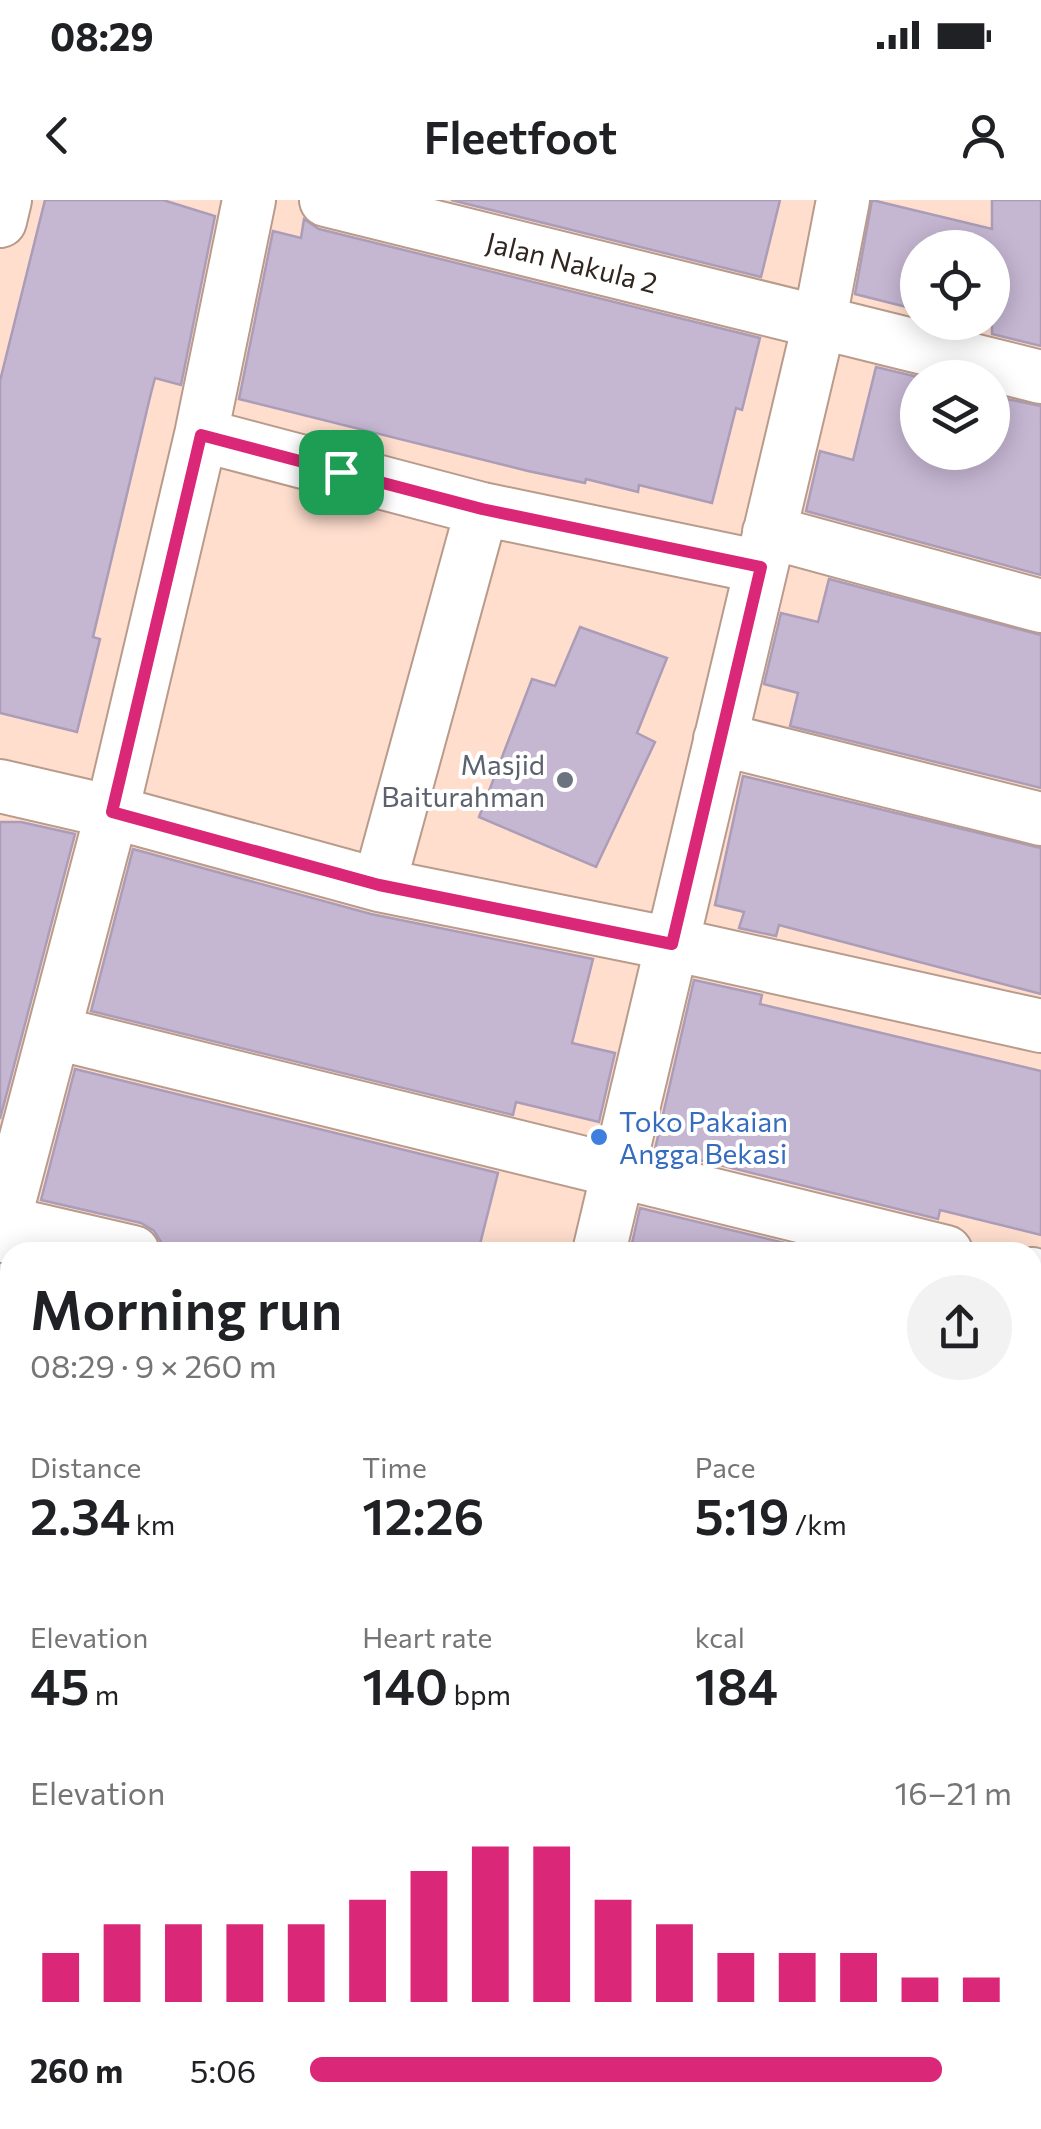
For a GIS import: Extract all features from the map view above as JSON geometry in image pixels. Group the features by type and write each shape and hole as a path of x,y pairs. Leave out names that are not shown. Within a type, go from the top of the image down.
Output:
{"street":[{"path":"0,222 5,200"},
{"path":"76,1242 2,1229 112,812 201,435 249,200"},
{"name":"Jalan Nakula 2","path":"326,200 1041,378"},
{"path":"601,1242 819,324 843,200"},
{"path":"201,435 482,509 765,550 1041,606"},
{"path":"379,885 482,509"},
{"path":"720,740 1041,820"},
{"path":"0,786 112,812 379,885 672,944 1041,1026"},
{"path":"56,1033 906,1242"}],"building":[{"path":"45,200 163,200 215,216 181,385 155,378 93,637 100,639 77,732 0,713 0,381"},
{"path":"451,200 780,200 761,277"},
{"path":"872,200 992,229 992,200 1041,200 1041,346 1010,338 1010,230 900,230 900,305 855,294"},
{"path":"304,219 319,229 760,338 742,410 736,408 712,503 639,485 638,492 586,479 585,483 528,471 239,399 273,231 301,238"},
{"path":"876,367 900,373 900,470 1010,470 1010,400 1041,406 1041,575 806,511 820,451 853,460"},
{"path":"829,579 1041,635 1041,788 790,726 798,693 764,684 781,613 818,622"},
{"name":"Masjid Baiturahman","path":"580,627 667,658 637,733 655,742 596,867 479,817 532,679 555,686"},
{"path":"743,776 1041,848 1041,994 779,925 776,936 739,928 744,912 715,905"},
{"path":"0,822 21,822 75,834 0,1119"},
{"path":"133,849 371,914 593,959 572,1043 615,1053 599,1122 516,1102 513,1115 91,1011"},
{"path":"694,980 762,995 760,1004 1041,1071 1041,1235 940,1210 938,1219 655,1149"},
{"path":"75,1069 498,1173 481,1242 161,1242 154,1231 141,1223 41,1200"},
{"path":"640,1208 781,1242 632,1242"}],"place":[{"name":"Masjid Baiturahman","path":"565,780"},
{"name":"Toko Pakaian Angga Bekasi","path":"599,1137"}],"route":[{"path":"201,435 341,472 482,509 761,567 672,944 379,885 112,812 201,435"}]}
